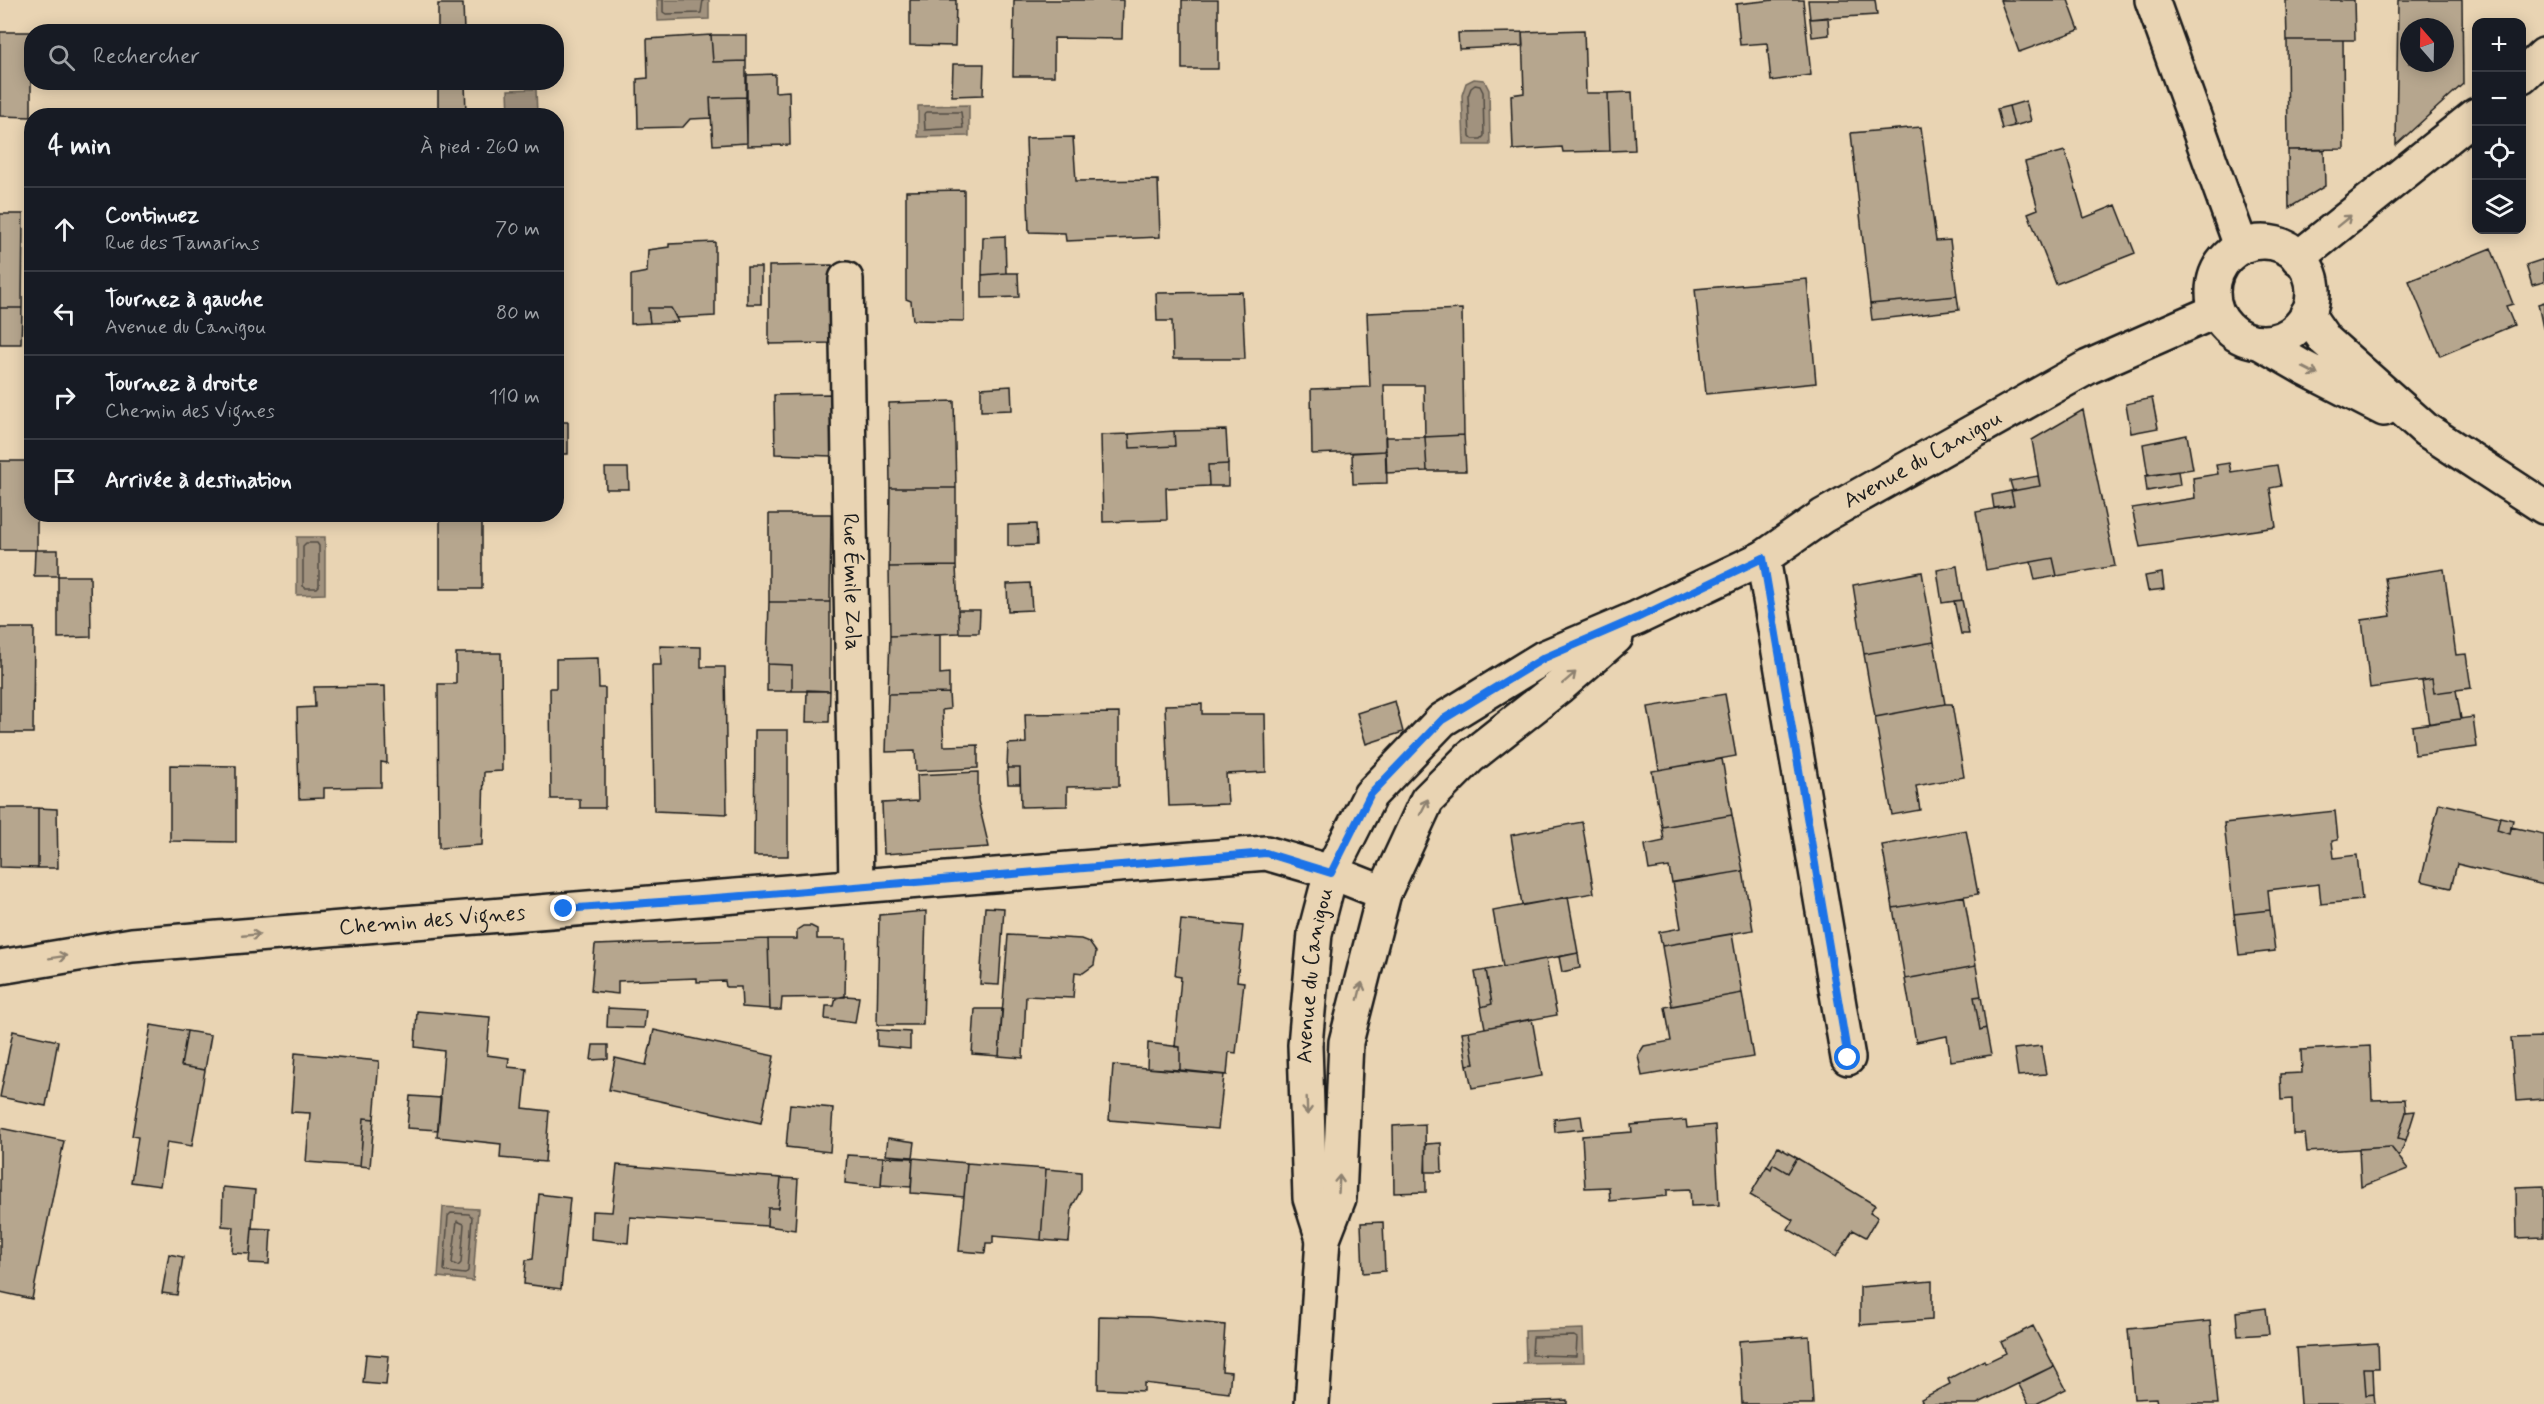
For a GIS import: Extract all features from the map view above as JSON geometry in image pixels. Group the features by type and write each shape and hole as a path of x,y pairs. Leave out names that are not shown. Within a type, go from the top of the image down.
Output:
{"main road":[{"path":"2152,0 2241,246"},
{"path":"2526,72 2544,55"},
{"path":"2298,258 2472,118"},
{"path":"2259,342 2278,340 2296,330 2307,314 2313,292 2308,271 2292,251 2267,241 2241,246 2221,263 2212,286 2216,311 2226,327 2241,337 2259,342 2304,368 2426,430 2544,507"},
{"name":"Rue Émile Zola","path":"846,279 856,886"},
{"name":"Avenue du Canigou","path":"1323,1239 1310,1198 1305,1045 1315,933 1331,873 1370,795 1442,720 1544,658 1637,618 1763,558 1823,516 2088,367 2216,311"},
{"path":"2307,314 2325,340 2426,430"},
{"path":"1763,558 1848,1058"},
{"name":"Avenue du Canigou","path":"1312,1404 1323,1239 1339,1198 1347,1042 1384,893 1427,800 1470,756 1560,686 1637,618"},
{"name":"Chemin des Vignes","path":"0,967 132,945 1266,853 1331,873 1384,893"}],"water":[{"path":"657,0 709,0 709,19 658,21"},
{"path":"1474,79 1484,80 1489,90 1490,145 1464,145 1462,95 1466,83"},
{"path":"508,90 536,90 537,108 509,108"},
{"path":"969,105 969,136 918,137 918,106"},
{"path":"297,537 325,537 325,594 297,595"},
{"path":"443,1207 478,1209 473,1281 438,1277"},
{"path":"1583,1329 1584,1362 1526,1363 1525,1331"}],"building":[{"path":"910,0 956,0 955,46 910,45"},
{"path":"1014,0 1123,0 1122,39 1054,38 1054,76 1013,76"},
{"path":"1182,0 1218,0 1218,69 1182,69"},
{"path":"1803,0 1811,75 1771,81 1767,43 1740,45 1736,4"},
{"path":"1808,0 1875,0 1877,15 1810,19"},
{"path":"2000,0 2068,0 2079,30 2019,52"},
{"path":"2286,0 2354,0 2355,40 2287,40"},
{"path":"2398,0 2462,0 2463,84 2396,145"},
{"path":"438,4 463,4 464,24 438,24"},
{"path":"1828,17 1829,35 1812,37 1810,19"},
{"path":"1584,30 1586,93 1608,93 1610,151 1563,152 1562,147 1513,150 1511,95 1524,93 1522,32"},
{"path":"0,32 24,32 24,90 31,90 31,108 24,108 24,117 0,116"},
{"path":"1522,32 1523,46 1459,49 1458,33"},
{"path":"711,35 746,35 746,61 713,62"},
{"path":"711,35 713,62 746,61 746,97 710,98 711,118 690,119 683,127 638,128 637,79 648,78 647,39"},
{"path":"2287,40 2343,40 2344,149 2288,150"},
{"path":"953,64 984,64 983,95 952,96"},
{"path":"775,74 775,92 789,91 790,145 747,146 747,75"},
{"path":"438,90 465,90 466,108 438,108"},
{"path":"1632,92 1635,150 1610,151 1608,93"},
{"path":"746,97 747,143 713,145 710,98"},
{"path":"2026,101 2031,121 2014,126 2009,106"},
{"path":"2009,106 2014,126 2002,129 1997,109"},
{"path":"1921,127 1936,241 1950,240 1957,296 1870,304 1851,133"},
{"path":"1073,137 1076,181 1158,180 1160,237 1066,241 1065,233 1029,232 1026,138"},
{"path":"2288,150 2324,150 2325,186 2289,208"},
{"path":"2065,151 2084,218 2116,205 2135,253 2056,284 2028,213 2038,209 2025,162"},
{"path":"964,190 964,321 913,320 911,301 906,299 906,191"},
{"path":"0,214 23,214 22,308 0,308"},
{"path":"1005,236 1006,273 982,275 983,237"},
{"path":"715,242 715,316 677,318 671,308 648,308 650,323 631,324 631,275 647,272 648,250 669,247 669,244"},
{"path":"2491,248 2513,304 2506,306 2514,325 2440,356 2409,281"},
{"path":"2544,259 2544,282 2532,285 2526,265"},
{"path":"832,265 832,343 769,344 769,266"},
{"path":"747,267 761,267 761,304 747,304"},
{"path":"1018,273 1019,297 982,298 982,275"},
{"path":"1807,279 1816,383 1706,394 1695,289"},
{"path":"1242,292 1245,359 1173,359 1172,321 1157,321 1156,293"},
{"path":"1957,296 1959,310 1872,320 1870,304"},
{"path":"2544,302 2544,328 2543,328 2538,304"},
{"path":"0,308 22,308 21,344 0,344"},
{"path":"648,308 671,308 678,322 650,323"},
{"path":"1462,309 1464,435 1425,437 1424,385 1384,385 1386,451 1312,454 1311,389 1370,387 1367,313"},
{"path":"1011,386 1012,410 981,411 981,388"},
{"path":"831,394 831,456 775,454 774,395"},
{"path":"2152,398 2158,428 2131,433 2126,404"},
{"path":"954,401 956,488 890,488 889,403"},
{"path":"2083,410 2115,566 2057,576 2053,558 1986,570 1976,512 2014,505 2011,491 2040,486 2032,440"},
{"path":"564,422 568,422 568,454 564,454"},
{"path":"1226,430 1228,464 1208,465 1209,486 1166,488 1167,520 1103,522 1101,435 1129,434 1130,448 1175,446 1174,431"},
{"path":"1174,431 1175,446 1130,448 1129,434"},
{"path":"1464,435 1466,471 1427,471 1425,437"},
{"path":"2187,435 2193,469 2148,476 2143,444"},
{"path":"1385,437 1425,437 1427,471 1386,473"},
{"path":"1386,451 1387,483 1353,484 1352,453"},
{"path":"0,461 24,461 24,522 37,522 37,550 0,550"},
{"path":"2229,463 2231,472 2277,465 2281,486 2270,488 2276,527 2140,547 2132,508 2195,498 2193,478 2218,474 2216,465"},
{"path":"1228,464 1228,486 1209,486 1208,465"},
{"path":"605,468 628,468 629,489 606,489"},
{"path":"2178,471 2180,485 2147,491 2145,476"},
{"path":"2038,476 2040,486 2013,491 2010,481"},
{"path":"890,488 956,488 956,566 889,567"},
{"path":"2011,491 2014,505 1994,508 1992,495"},
{"path":"769,514 831,514 830,602 769,602"},
{"path":"440,522 482,522 482,589 440,589"},
{"path":"1036,524 1037,545 1008,546 1008,525"},
{"path":"35,550 58,550 58,576 34,576"},
{"path":"2053,558 2057,576 2035,580 2031,562"},
{"path":"956,566 959,633 890,636 889,567"},
{"path":"1957,566 1962,600 1942,603 1937,570"},
{"path":"2444,569 2456,655 2466,654 2471,688 2434,693 2432,679 2370,688 2362,620 2391,616 2385,578"},
{"path":"1922,572 1934,642 1864,654 1853,585"},
{"path":"2162,573 2164,589 2148,591 2145,576"},
{"path":"58,576 90,576 91,637 58,638"},
{"path":"1030,583 1032,610 1008,611 1007,584"},
{"path":"1962,600 1969,634 1961,634 1954,601"},
{"path":"769,602 830,602 830,691 792,691 792,665 767,664"},
{"path":"958,610 980,610 979,633 959,633"},
{"path":"0,628 34,628 33,733 0,733"},
{"path":"940,634 940,674 949,673 949,693 888,694 890,636"},
{"path":"1934,642 1945,704 1875,717 1864,654"},
{"path":"660,646 701,647 701,667 725,667 727,814 654,811 652,665 661,665"},
{"path":"456,653 501,653 502,771 484,772 482,845 439,848 438,684 456,684"},
{"path":"598,658 599,688 605,688 605,808 580,808 580,799 551,799 550,688 556,688 556,659"},
{"path":"767,664 792,665 792,691 767,691"},
{"path":"2432,679 2434,693 2456,690 2461,719 2429,724 2422,681"},
{"path":"385,686 387,763 381,762 381,787 324,788 324,798 299,799 297,708 315,707 314,687"},
{"path":"807,690 830,691 829,722 806,722"},
{"path":"949,693 950,709 942,710 944,746 978,745 978,768 916,771 915,751 886,752 888,694"},
{"path":"1725,694 1736,756 1659,770 1648,707"},
{"path":"1395,701 1403,732 1366,744 1357,713"},
{"path":"1202,704 1202,714 1265,714 1266,772 1226,774 1228,804 1169,806 1165,705"},
{"path":"1952,704 1964,777 1916,786 1920,810 1892,815 1875,717"},
{"path":"1119,713 1119,786 1067,787 1067,806 1021,807 1020,768 1007,768 1008,744 1026,743 1025,714"},
{"path":"2473,717 2477,747 2415,755 2412,726"},
{"path":"755,730 788,730 788,856 754,856"},
{"path":"1722,759 1732,815 1662,827 1652,771"},
{"path":"170,765 236,766 236,842 170,841"},
{"path":"1007,768 1020,768 1020,784 1008,784"},
{"path":"978,772 978,801 989,847 884,854 882,803 918,801 917,775"},
{"path":"2439,803 2500,817 2497,830 2510,834 2511,827 2544,834 2544,885 2457,864 2451,888 2421,881"},
{"path":"0,808 38,808 38,868 0,867"},
{"path":"38,808 57,809 58,868 38,868"},
{"path":"2335,811 2338,840 2332,841 2334,858 2357,855 2362,900 2321,904 2319,884 2268,890 2270,910 2234,914 2224,823"},
{"path":"1732,815 1743,871 1672,883 1669,867 1649,870 1645,845 1664,841 1662,827"},
{"path":"2500,817 2513,820 2510,834 2497,830"},
{"path":"1582,822 1594,893 1522,905 1511,835"},
{"path":"1966,830 1978,894 1893,908 1882,845"},
{"path":"1743,871 1753,930 1662,946 1659,932 1681,928 1673,882"},
{"path":"1964,896 1976,966 1905,979 1893,908"},
{"path":"1568,897 1578,953 1503,967 1493,911"},
{"path":"985,907 1004,908 999,985 980,984"},
{"path":"2270,910 2275,951 2239,955 2234,914"},
{"path":"926,911 923,1025 877,1025 879,915"},
{"path":"1181,920 1243,926 1237,981 1244,982 1236,1053 1229,1052 1227,1075 1180,1070 1180,1047 1175,1047 1181,977 1175,976"},
{"path":"803,926 817,929 817,939 846,939 845,997 782,998 781,1010 770,1010 768,939 797,939 797,930"},
{"path":"1732,934 1742,993 1672,1006 1662,946"},
{"path":"1008,935 1081,939 1089,942 1096,952 1094,965 1083,973 1075,972 1073,998 1026,996 1023,1058 999,1056"},
{"path":"768,939 770,1009 742,1007 741,987 726,987 725,981 697,982 697,978 618,981 618,994 591,991 595,945"},
{"path":"1578,953 1580,968 1562,972 1559,957"},
{"path":"1546,959 1557,1015 1485,1028 1481,1007 1492,1004 1486,970"},
{"path":"1976,966 1981,996 1974,997 1980,1030 1986,1028 1991,1055 1951,1061 1947,1036 1916,1042 1905,979"},
{"path":"1486,970 1492,1004 1481,1007 1475,972"},
{"path":"1742,993 1753,1057 1642,1076 1638,1055 1644,1046 1671,1041 1665,1007"},
{"path":"1981,996 1986,1028 1980,1030 1974,997"},
{"path":"859,997 855,1023 825,1019 826,1006 834,1006 836,998"},
{"path":"608,1008 646,1010 644,1028 607,1027"},
{"path":"975,1009 1002,1009 999,1056 972,1054"},
{"path":"417,1011 490,1017 487,1055 509,1058 508,1067 527,1069 523,1108 549,1111 545,1162 500,1158 501,1144 437,1137 444,1051 415,1047"},
{"path":"1532,1019 1542,1076 1472,1088 1467,1065 1474,1064 1469,1031"},
{"path":"151,1025 187,1031 181,1066 205,1070 192,1146 167,1142 160,1186 131,1182 138,1137 132,1136"},
{"path":"654,1030 774,1056 761,1123 609,1090 615,1058 646,1065"},
{"path":"877,1030 910,1032 910,1049 877,1046"},
{"path":"13,1031 58,1041 46,1106 0,1097"},
{"path":"187,1031 211,1035 205,1070 181,1066"},
{"path":"1469,1031 1474,1064 1467,1065 1462,1032"},
{"path":"2544,1037 2544,1099 2516,1101 2511,1038"},
{"path":"1148,1043 1180,1047 1180,1070 1147,1068"},
{"path":"593,1045 608,1045 608,1059 591,1060"},
{"path":"2041,1046 2046,1074 2018,1076 2014,1049"},
{"path":"2370,1046 2372,1100 2405,1099 2406,1112 2398,1138 2406,1140 2399,1157 2391,1147 2307,1152 2305,1134 2293,1134 2292,1099 2281,1100 2280,1074 2302,1073 2301,1050"},
{"path":"295,1053 379,1061 374,1119 364,1118 360,1166 306,1162 310,1113 291,1112"},
{"path":"1113,1065 1224,1075 1218,1129 1109,1120"},
{"path":"410,1096 441,1098 438,1130 407,1128"},
{"path":"790,1104 833,1108 830,1152 786,1147"},
{"path":"2415,1111 2406,1140 2398,1138 2406,1112"},
{"path":"1581,1116 1583,1129 1555,1132 1554,1119"},
{"path":"364,1118 374,1119 370,1167 360,1166"},
{"path":"1686,1120 1687,1128 1715,1125 1719,1205 1691,1206 1690,1189 1667,1190 1667,1196 1610,1201 1609,1187 1585,1188 1582,1136 1632,1132 1631,1125"},
{"path":"1425,1124 1426,1192 1394,1193 1393,1126"},
{"path":"0,1128 64,1141 32,1299 0,1292"},
{"path":"888,1138 915,1142 913,1157 886,1155"},
{"path":"1441,1143 1442,1172 1425,1172 1426,1144"},
{"path":"1778,1147 1797,1158 1788,1173 1773,1164 1771,1169 1767,1166"},
{"path":"2391,1147 2408,1169 2361,1187 2359,1149"},
{"path":"847,1155 883,1157 881,1187 845,1183"},
{"path":"883,1157 913,1158 911,1187 881,1185"},
{"path":"913,1158 967,1163 964,1197 911,1193"},
{"path":"1797,1158 1875,1205 1870,1212 1878,1217 1866,1237 1853,1230 1836,1257 1788,1229 1793,1220 1750,1195 1767,1166 1771,1169 1773,1164 1788,1173"},
{"path":"967,1163 1046,1169 1041,1240 993,1236 993,1243 986,1243 985,1253 959,1251"},
{"path":"617,1165 781,1178 778,1208 768,1208 767,1226 630,1217 628,1243 591,1239 592,1211 612,1212"},
{"path":"1046,1169 1081,1172 1081,1190 1072,1207 1069,1242 1041,1240"},
{"path":"781,1178 798,1179 795,1230 767,1226 768,1208 778,1208"},
{"path":"2544,1186 2544,1237 2517,1238 2516,1187"},
{"path":"223,1187 255,1190 250,1254 232,1253 234,1227 222,1226"},
{"path":"539,1194 570,1198 561,1289 524,1284 526,1260 533,1259"},
{"path":"1383,1222 1385,1271 1363,1273 1361,1223"},
{"path":"252,1228 271,1229 269,1264 249,1263"},
{"path":"169,1254 183,1257 177,1295 162,1293"},
{"path":"1932,1281 1932,1320 1860,1325 1860,1287"},
{"path":"2266,1308 2269,1334 2238,1336 2236,1312"},
{"path":"1099,1316 1149,1317 1225,1325 1222,1371 1231,1372 1229,1393 1144,1383 1144,1391 1098,1389"},
{"path":"2210,1321 2218,1404 2157,1404 2156,1398 2134,1399 2128,1329"},
{"path":"2033,1326 2054,1366 1977,1404 1923,1404 1921,1399 1950,1384 1948,1379 1984,1360 1985,1363 2006,1353 2001,1342"},
{"path":"1809,1336 1813,1404 1742,1404 1739,1341"},
{"path":"2378,1343 2379,1368 2364,1368 2366,1395 2374,1394 2375,1404 2300,1404 2296,1348"},
{"path":"366,1354 389,1356 386,1385 363,1383"},
{"path":"2054,1366 2066,1389 2036,1404 2029,1404 2018,1383"},
{"path":"2364,1368 2373,1368 2374,1394 2366,1395"},
{"path":"1567,1400 1567,1404 1492,1404 1492,1403"}],"route":[{"path":"564,909 1266,853 1331,873 1370,795 1442,720 1544,658 1637,618 1763,558 1848,1058"}]}
